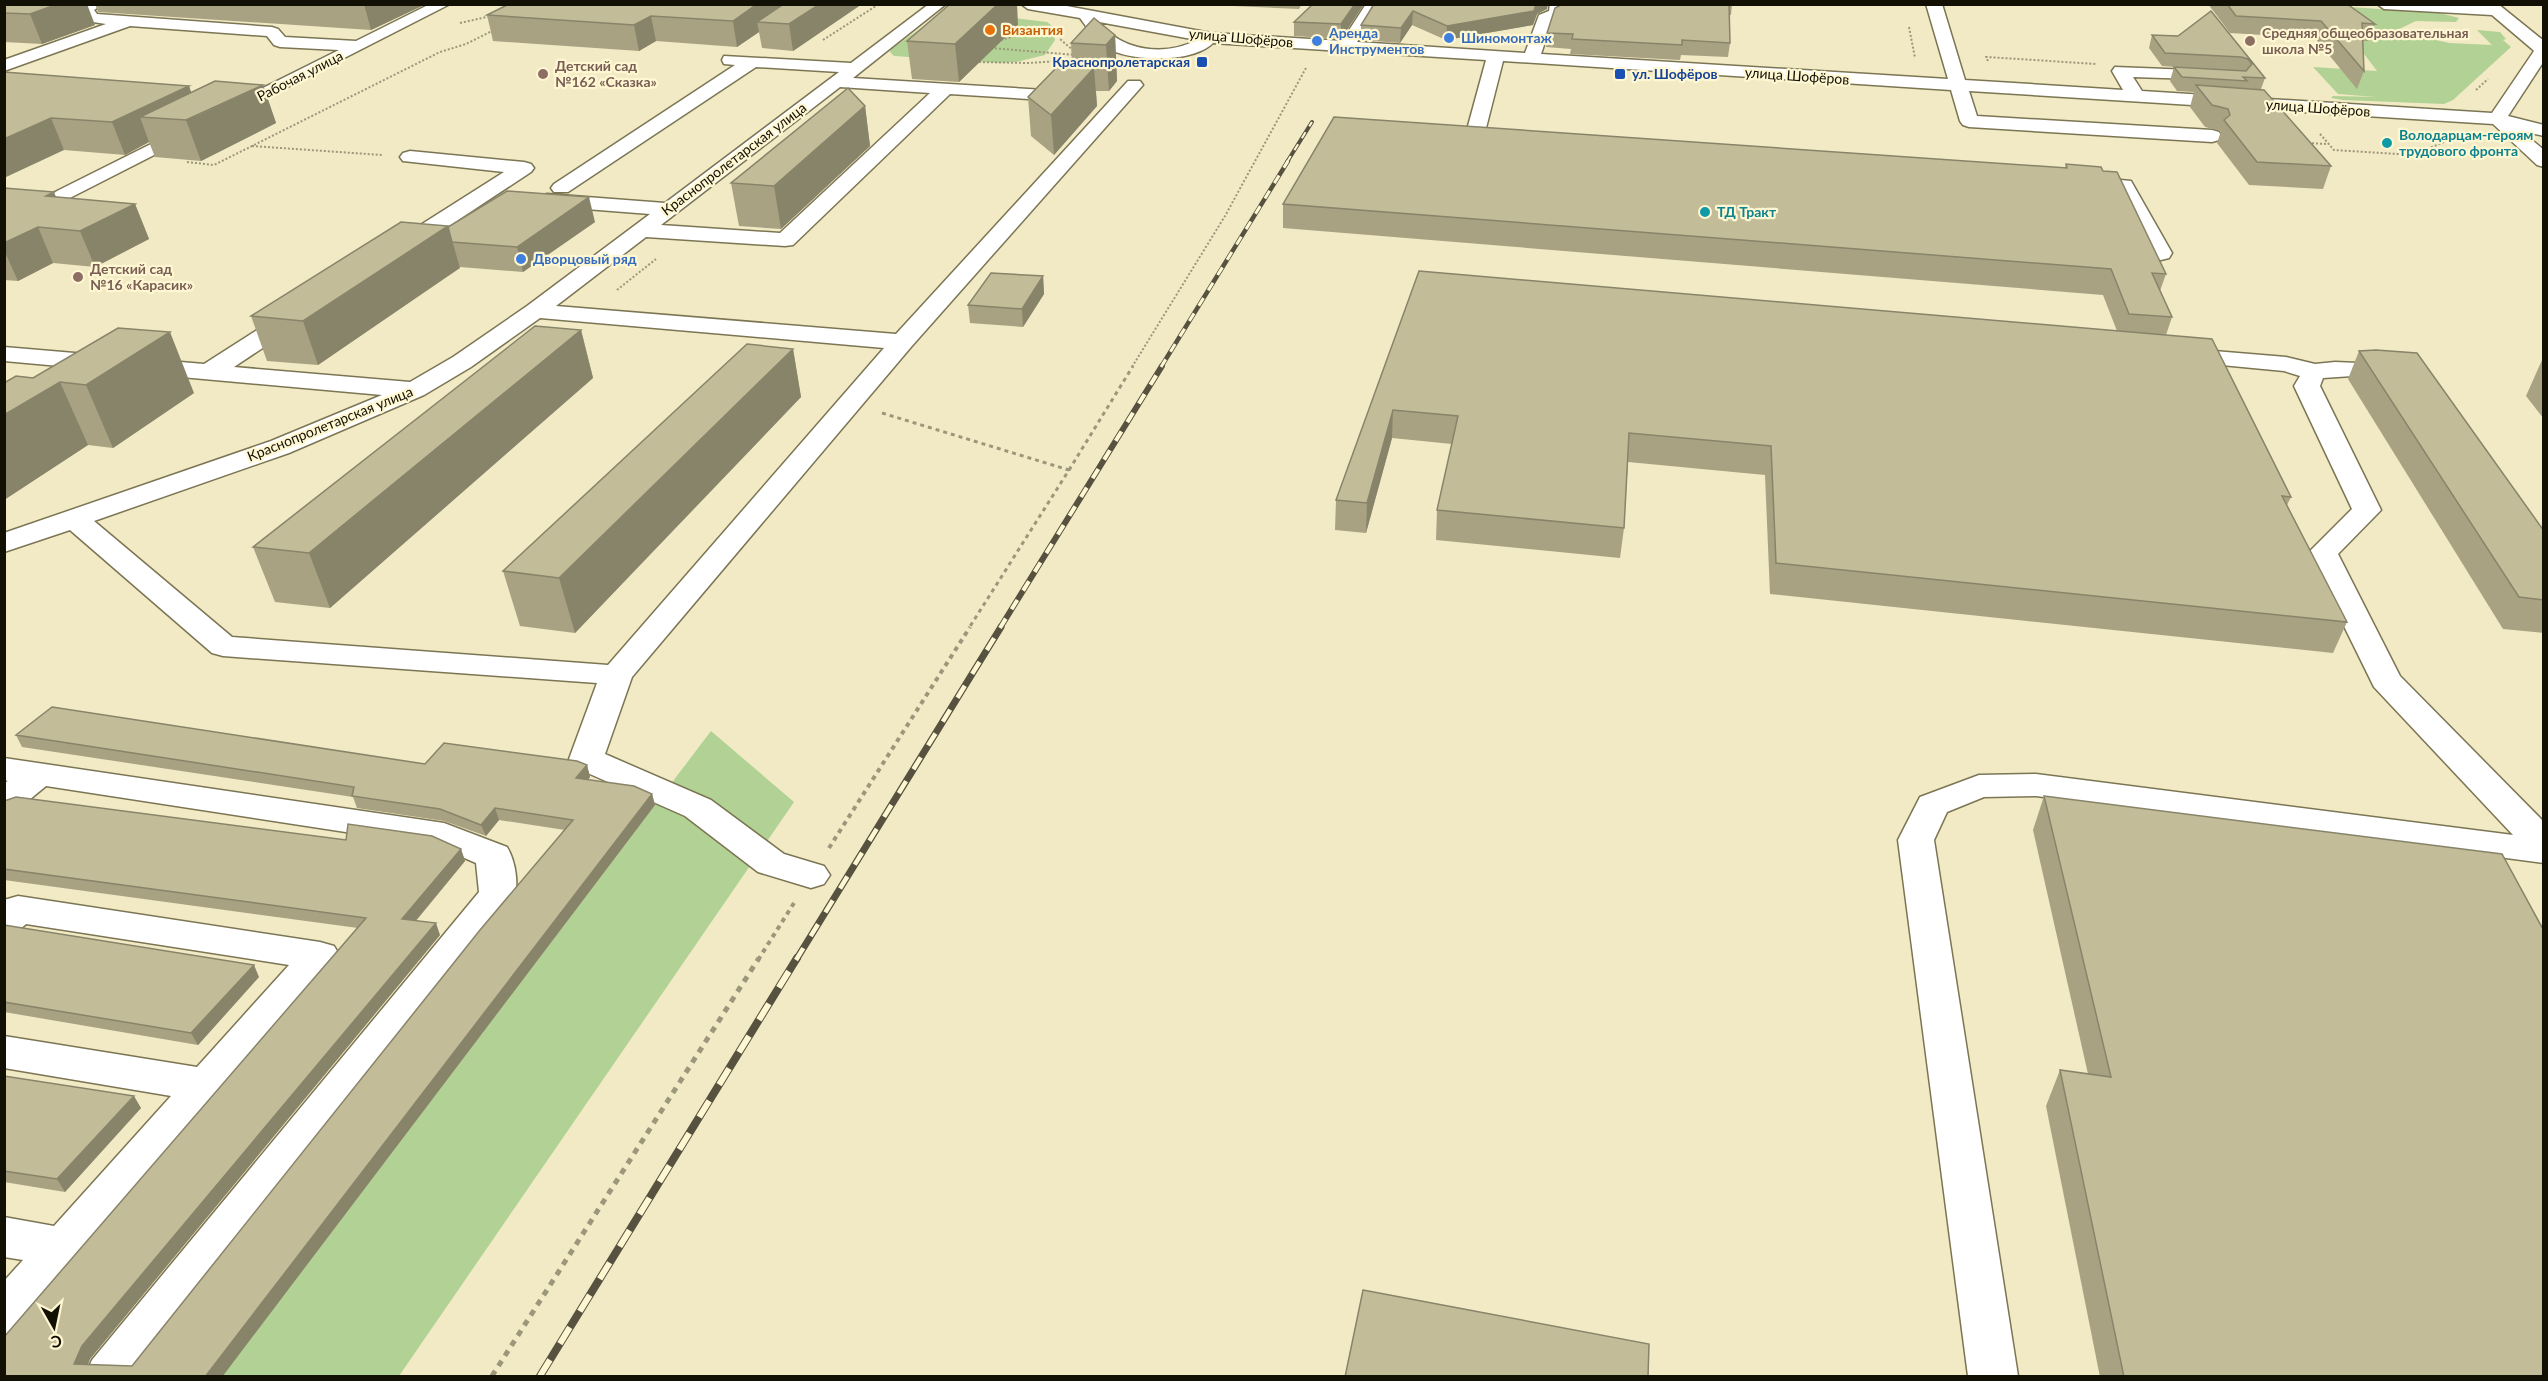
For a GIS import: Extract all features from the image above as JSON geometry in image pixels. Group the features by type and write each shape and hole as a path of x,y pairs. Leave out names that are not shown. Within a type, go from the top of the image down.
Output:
{"street":[{"path":"96,4 84,9 92,18 272,32 280,42 358,46"},
{"name":"Рабочая улица","path":"60,196 443,4"},
{"name":"Краснопролетарская улица","path":"4,543 280,447 415,390 462,362 535,310 939,4"},
{"name":"улица Шофёров","path":"1028,4 1219,38 2497,119 2544,131"},
{"path":"1350,41 1374,4"},
{"path":"1531,58 1545,18 1556,14 1558,4"},
{"path":"1934,4 1969,121 2212,136"},
{"path":"2384,4 2492,8 2539,46 2542,51 2497,119 2544,161"},
{"path":"1086,16 1107,42 1127,50 1157,53 1182,52 1219,38 1249,23"},
{"path":"4,66 129,21"},
{"path":"1273,42 1290,28"},
{"path":"1431,36 1449,45 1451,53"},
{"path":"758,42 730,60 854,68"},
{"path":"1496,56 1474,137 1521,141"},
{"path":"561,188 752,62"},
{"path":"2136,97 2121,71 2236,78"},
{"path":"812,875 771,863 699,808 586,759 616,675 902,342 1128,92 945,89 836,82"},
{"path":"641,230 785,240 945,89"},
{"path":"2164,99 2187,135"},
{"path":"375,264 524,168 410,157"},
{"path":"2065,181 2124,185 2161,253"},
{"path":"482,194 668,209"},
{"path":"209,372 316,302"},
{"path":"535,310 902,342"},
{"path":"2155,353 2286,364 2314,372 2373,369"},
{"path":"8,357 154,367 415,390"},
{"path":"114,388 154,367"},
{"path":"2314,372 2307,386 2367,510 2323,554 2386,680 2544,845"},
{"path":"73,518 223,646 616,675"},
{"path":"4,802 22,771 444,835 494,856 498,894 110,1377"},
{"path":"1993,1377 1916,840 1932,805 1979,786 2036,785 2544,851"},
{"path":"4,921 18,909 320,956 4,1316"},
{"path":"4,1052 207,1085"},
{"path":"4,1237 64,1248"}],"path":[{"path":"784,64 879,4"},
{"path":"1908,25 1917,66"},
{"path":"136,158 214,165 440,52 466,44 495,29"},
{"path":"994,42 1038,29"},
{"path":"982,48 1086,56"},
{"path":"973,62 1029,63 1077,60"},
{"path":"492,1377 1069,470 1225,216 1306,71 1304,62"},
{"path":"2472,95 2495,72"},
{"path":"2304,142 2328,144"},
{"path":"2334,150 2413,155 2444,142"},
{"path":"252,146 410,157"},
{"path":"850,403 1069,470"}],"green space":[{"path":"2304,4 2440,13 2459,18 2456,22 2416,21 2397,30 2449,43 2492,45 2477,30 2500,32 2506,39 2503,40 2511,47 2453,100 2444,104 2343,100 2331,98 2333,96 2376,97 2338,94 2313,67 2377,71 2358,46 2224,6 2189,5"},
{"path":"947,10 1047,22 1051,25 1055,40 1045,55 1016,62 999,63 894,56 890,52 891,49"},
{"path":"711,731 794,802 399,1376 222,1376"}],"building":[{"path":"4,4 58,4 30,14 4,13"},
{"path":"509,4 757,4 733,21 651,16 634,25 487,15"},
{"path":"784,4 820,4 789,24 757,22"},
{"path":"950,4 998,4 955,44 907,41"},
{"path":"1313,4 1355,4 1341,24 1294,22"},
{"path":"1374,4 1536,4 1534,11 1447,26 1413,11 1401,28 1361,25"},
{"path":"1563,4 1729,4 1730,43 1682,40 1682,45 1572,39 1573,34 1547,33 1555,8"},
{"path":"2227,4 2347,4 2375,24 2362,23 2364,71 2321,21 2236,16"},
{"path":"2211,11 2265,78 2243,77 2247,81 2182,77 2174,67 2246,71 2252,64 2248,59 2241,57 2165,53 2152,35 2178,36"},
{"path":"1094,18 1115,35 1106,45 1071,43"},
{"path":"1058,66 1094,68 1051,115 1028,97"},
{"path":"4,72 189,86 112,122 51,118 4,139"},
{"path":"215,81 263,85 186,120 140,117"},
{"path":"2196,85 2264,90 2331,166 2257,162 2224,120 2230,115 2228,109 2212,105"},
{"path":"848,88 865,106 774,186 731,183"},
{"name":"ТД Тракт","path":"1334,117 2067,168 2066,164 2101,167 2103,171 2117,172 2166,274 2152,273 2172,317 2129,314 2111,269 1283,204"},
{"path":"4,188 54,192 46,196 135,204 80,231 38,227 4,243"},
{"path":"507,191 589,197 517,247 452,242 448,227"},
{"path":"401,222 448,226 303,321 251,316"},
{"path":"1419,271 2212,339 2291,497 2282,496 2347,622 1776,563 1771,446 1629,433 1624,528 1437,510 1458,416 1393,410 1367,503 1336,500"},
{"path":"991,273 1043,276 1022,309 968,305"},
{"path":"535,326 581,330 309,553 253,547"},
{"path":"118,328 170,332 86,385 60,382 4,415 4,383 16,376 33,378"},
{"path":"747,344 793,349 559,578 503,571"},
{"path":"2359,351 2417,353 2544,531 2544,600 2519,597"},
{"path":"52,707 425,764 444,743 577,761 587,765 576,778 634,786 652,794 205,1377 4,1377 4,1337 366,918 4,869 4,801 16,797 346,840 348,824 432,836 461,849 402,919 436,923 82,1346 74,1364 132,1366 480,930 573,820 495,808 481,825 440,809 352,796 354,787 16,735"},
{"path":"2044,796 2502,854 2544,931 2544,1377 2124,1377 2060,1070 2111,1077"},
{"path":"4,925 254,965 191,1033 4,1002"},
{"path":"4,1076 134,1096 57,1179 4,1171"},
{"path":"1363,1290 1649,1344 1648,1377 1345,1377"}],"railway":[{"path":"1287,162 1312,122"},
{"path":"1161,367 1288,161"},
{"path":"1000,628 1162,366"},
{"path":"796,960 1001,627"},
{"path":"540,1376 797,958"}],"place":[{"name":"Византия","path":"990,30"},
{"name":"Шиномонтаж","path":"1449,38"},
{"name":"Аренда Инструментов","path":"1317,41"},
{"name":"Средняя общеобразовательная школа №5","path":"2250,41"},
{"name":"Краснопролетарская","path":"1202,62"},
{"name":"Детский сад №162 «Сказка»","path":"543,74"},
{"name":"ул. Шофёров","path":"1620,74"},
{"name":"Володарцам-героям трудового фронта","path":"2387,143"},
{"name":"ТД Тракт","path":"1705,212"},
{"name":"Дворцовый ряд","path":"521,259"},
{"name":"Детский сад №16 «Карасик»","path":"78,277"}]}
